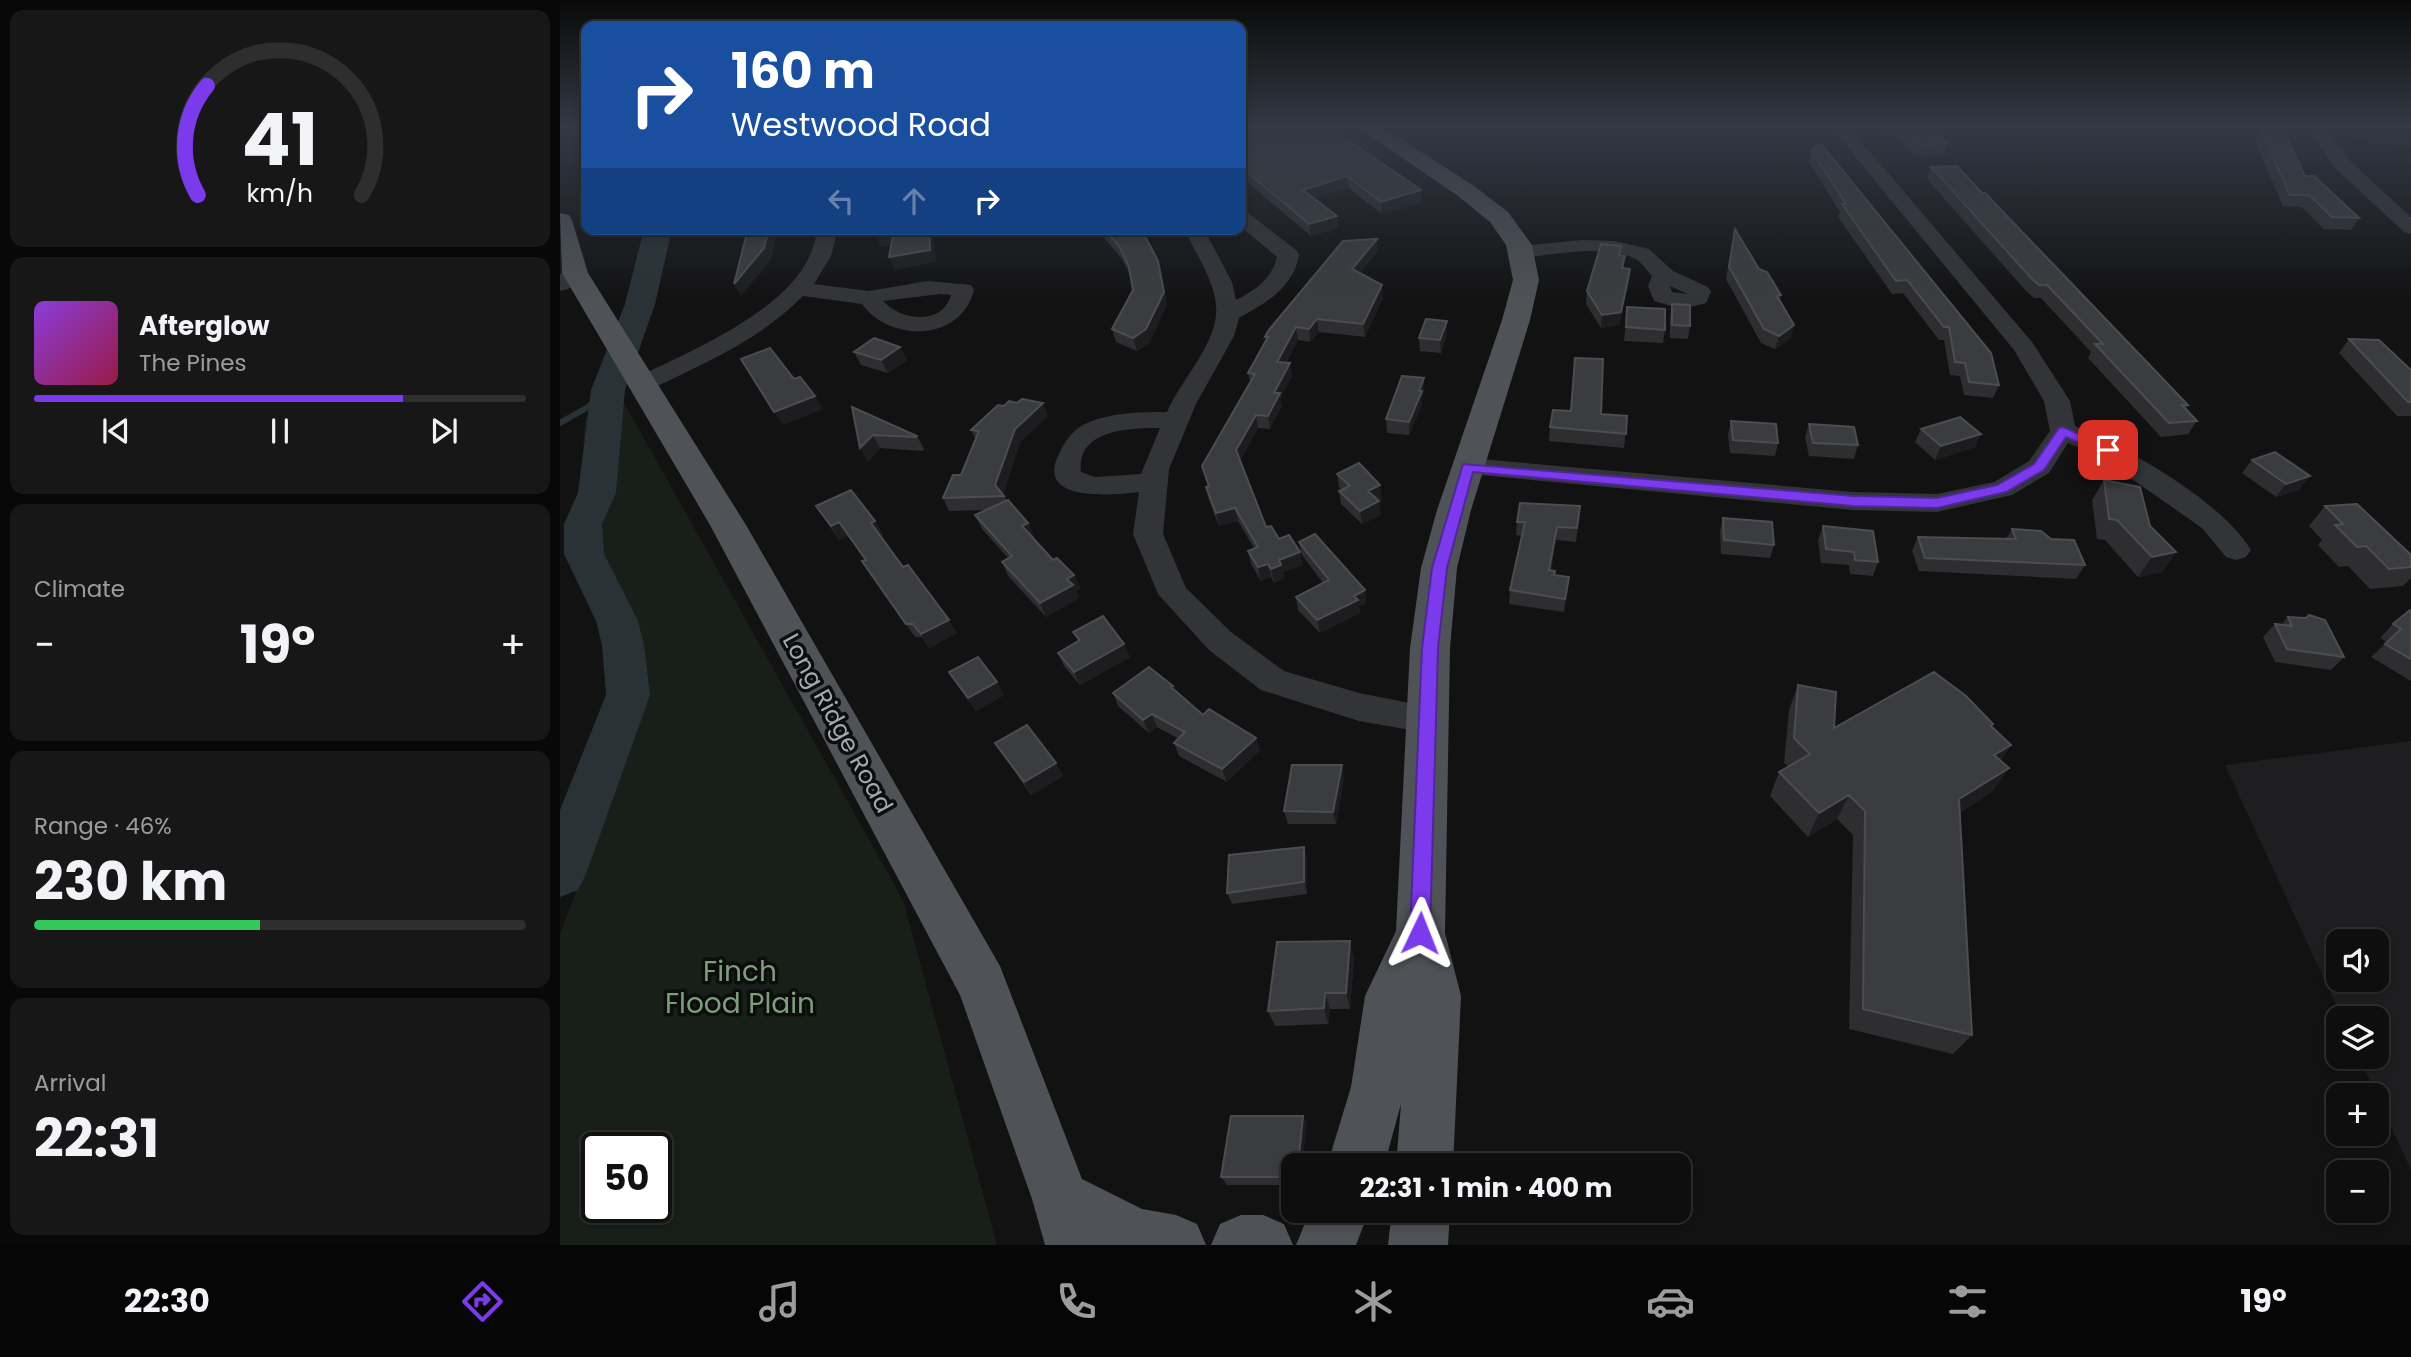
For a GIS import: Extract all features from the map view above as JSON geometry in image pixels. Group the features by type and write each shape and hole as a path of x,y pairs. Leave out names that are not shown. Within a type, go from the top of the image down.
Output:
{"main road":[{"path":"1425,1153 1435,996 1420,933 1430,648 1439,568 1526,280 1521,251 1499,217 1455,184"},
{"name":"Long Ridge Road","path":"560,220 568,279 604,318 728,525 982,984 1068,1222"},
{"path":"1360,1153 1378,1087 1391,996 1420,933"},
{"path":"1068,1222 1176,1245"},
{"path":"1326,1245 1335,1223"},
{"path":"1418,1245 1420,1223"},
{"path":"1241,1245 1263,1245"}],"street":[{"path":"1468,467 1853,501 1937,503 2001,489 2039,467 2063,431 2057,401 2024,347 1888,184"},
{"path":"2364,184 2411,228"},
{"path":"1228,314 1274,285 1287,270 1288,255 1246,221"},
{"path":"639,375 745,330 799,289 816,268 826,248 827,235"},
{"path":"1198,235 1221,282 1228,314 1222,336 1176,419 1155,469 1148,534 1173,594 1220,641 1273,681 1359,707 1428,719"},
{"path":"1521,251 1603,247 1629,249 1646,256 1664,276"},
{"path":"799,289 869,298"},
{"path":"1154,481 1104,486 1079,485 1069,476 1067,465 1087,433 1122,422 1176,419"},
{"path":"2063,431 2108,450 2200,513 2211,521 2236,550"}],"shaded area":[{"path":"2411,741 2411,1170 2389,1122 2389,1083 2371,1083 2365,1069 2389,1069 2389,1006 2336,1006 2330,992 2389,992 2389,929 2326,929 2326,983 2225,765"}],"green space":[{"name":"Finch Flood Plain","path":"618,392 903,900 997,1245 560,1245 560,934 599,830 635,718 633,685 577,570 585,418"}],"building":[{"path":"1261,184 1322,184 1303,190 1337,216 1309,224"},
{"path":"1358,184 1412,184 1421,190 1381,202"},
{"path":"1833,184 1854,184 1991,353 1999,385 1969,382 1965,363 1955,362 1949,327 1944,327 1907,280 1896,281 1842,204 1846,204"},
{"path":"1946,184 1974,184 1985,193 2188,405 2182,405 2197,421 2169,423 2095,344 2103,344 2047,285 2039,285"},
{"path":"2285,184 2323,184 2359,218 2332,217 2309,195 2290,195"},
{"path":"1735,229 1759,269 1767,272 1794,325 1779,336 1764,329 1729,267"},
{"path":"746,235 767,235 764,248 734,284"},
{"path":"893,235 929,235 930,250 889,257"},
{"path":"1109,235 1145,235 1158,261 1164,292 1146,329 1133,338 1112,329 1133,290 1129,267 1119,246"},
{"path":"1377,239 1352,269 1382,285 1363,324 1317,319 1309,329 1296,327 1277,362 1290,363 1274,393 1280,393 1268,416 1256,415 1236,450 1266,527 1271,526 1279,539 1289,535 1300,552 1279,560 1281,565 1271,569 1268,564 1258,567 1248,551 1258,547 1235,508 1216,513 1206,487 1209,486 1202,466 1255,374 1248,373 1268,337 1265,337 1268,331 1343,241"},
{"path":"1601,244 1621,246 1619,255 1625,256 1622,268 1630,269 1621,312 1602,315 1587,291"},
{"path":"1672,304 1690,305 1690,326 1672,325"},
{"path":"1627,307 1665,309 1665,330 1626,327"},
{"path":"1426,319 1447,321 1440,340 1419,338"},
{"path":"874,338 900,347 881,360 854,352"},
{"path":"2349,339 2379,340 2411,370 2411,402 2408,402"},
{"path":"770,348 794,379 800,377 815,396 774,412 741,359"},
{"path":"1575,358 1603,359 1601,414 1627,416 1626,434 1550,427 1553,410 1571,411"},
{"path":"1402,376 1424,378 1419,391 1422,391 1409,422 1386,419"},
{"path":"1022,399 1043,403 1015,429 995,485 1004,496 943,498 953,475 961,475 979,431 971,430 998,405 1004,406 1009,401 1017,403"},
{"path":"852,407 917,436 873,435 860,448"},
{"path":"1960,417 1981,434 1941,446 1921,429"},
{"path":"1731,421 1776,424 1778,443 1733,440"},
{"path":"1809,424 1854,427 1858,445 1813,443"},
{"path":"2275,452 2310,476 2286,484 2252,460"},
{"path":"1359,463 1380,485 1368,491 1379,501 1360,511 1339,491 1350,486 1337,474"},
{"path":"2104,480 2140,487 2150,526 2176,552 2152,557 2117,520 2109,519"},
{"path":"851,490 875,521 871,523 903,567 908,565 949,620 921,634 913,624 906,624 862,561 866,560 839,522 831,526 816,506"},
{"path":"1008,500 1028,523 1022,526 1053,560 1057,558 1074,575 1067,579 1073,585 1040,603 1002,562 1012,556 975,515"},
{"path":"1520,503 1580,506 1577,528 1557,527 1549,570 1555,571 1554,575 1569,577 1565,599 1510,590 1525,522 1517,522"},
{"path":"2357,504 2411,555 2411,567 2389,569 2366,546 2357,547 2335,525 2343,524 2325,506"},
{"path":"1723,518 1772,522 1774,545 1724,540"},
{"path":"1823,526 1873,531 1878,562 1855,560 1854,552 1826,549"},
{"path":"2012,529 2041,531 2051,539 2074,540 2085,565 1925,558 1918,537 2016,539"},
{"path":"1315,534 1365,590 1354,596 1358,600 1317,620 1296,597 1329,580 1299,542"},
{"path":"2410,610 2411,659 2385,644 2401,629 2393,624"},
{"path":"2309,615 2325,620 2344,657 2287,649 2275,624 2292,626 2288,617 2306,618"},
{"path":"1103,616 1124,644 1074,672 1058,653 1080,640 1073,632"},
{"path":"978,657 997,682 968,698 949,672"},
{"path":"1149,667 1203,715 1209,709 1256,738 1222,769 1174,743 1185,732 1152,714 1143,720 1113,693"},
{"path":"1934,672 1966,696 2011,745 1994,755 2009,768 1959,799 1972,1035 1863,1009 1865,811 1849,795 1819,813 1779,772 1810,754 1794,738 1798,685 1836,692 1834,728"},
{"path":"1027,725 1056,763 1024,782 995,743"},
{"path":"1292,765 1342,765 1333,812 1284,811"},
{"path":"1304,847 1304,882 1227,893 1229,855"},
{"path":"1350,941 1346,993 1325,993 1324,1008 1268,1011 1277,942"},
{"path":"1231,1116 1303,1116 1299,1153 1281,1153 1281,1177 1221,1177"}],"waterway":[{"path":"560,874 628,695 623,645 617,621 584,554 583,524 597,493 608,390 640,304 657,235"},
{"path":"560,423 588,407 608,390"}],"route":[{"path":"1420,933 1430,648 1439,568 1468,467 1853,501 1937,503 2001,489 2039,467 2063,431 2108,450"}]}
